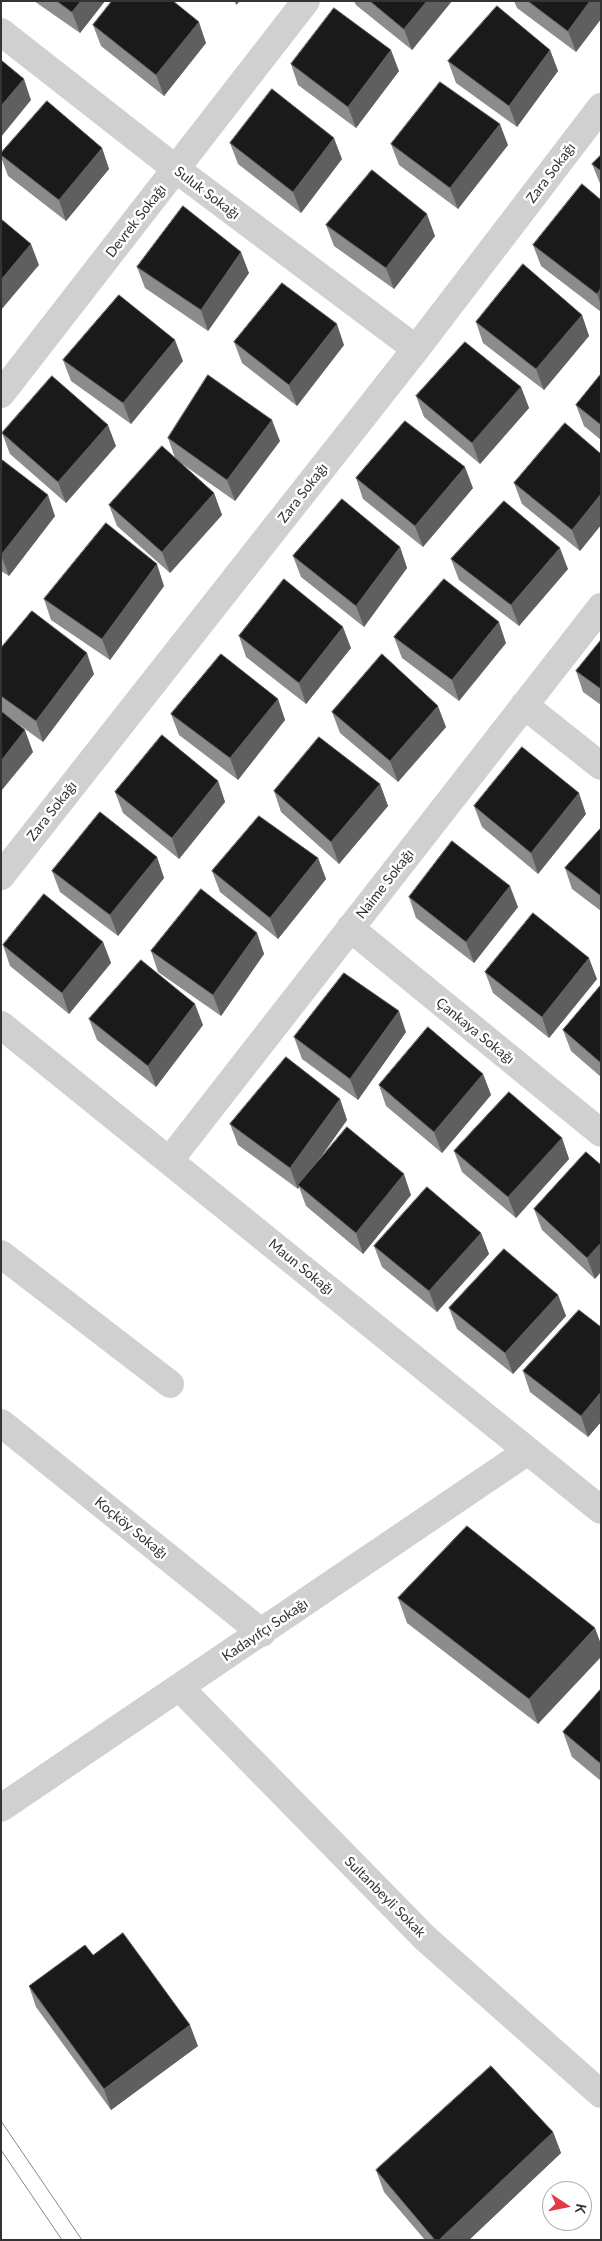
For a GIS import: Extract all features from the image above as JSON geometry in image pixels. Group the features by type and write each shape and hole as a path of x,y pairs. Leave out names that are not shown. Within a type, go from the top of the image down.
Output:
{"street":[{"name":"Devrek Sokağı","path":"2,390 306,1"},
{"name":"Suluk Sokağı","path":"1,32 176,169 416,349"},
{"name":"Zara Sokağı","path":"1,876 416,349 601,108"},
{"name":"Naime Sokağı","path":"169,1161 601,607"},
{"path":"524,705 601,766"},
{"name":"Çankaya Sokağı","path":"350,928 601,1133"},
{"name":"Maun Sokağı","path":"1,1025 601,1510"},
{"path":"1,1254 170,1384"},
{"name":"Koçköy Sokağı","path":"1,1423 262,1633"},
{"name":"Kadayıfçı Sokağı","path":"1,1808 528,1451"},
{"name":"Sultanbeyli Sokak","path":"180,1688 425,1938 601,2094"}],"building":[{"path":"57,1 81,1 72,12"},
{"path":"112,1 173,1 199,22 156,75 93,25"},
{"path":"370,1 427,1 404,29"},
{"path":"528,1 590,1 568,31"},
{"path":"497,6 550,50 509,106 448,61"},
{"path":"334,8 391,50 348,107 291,64"},
{"path":"1,60 24,79 1,106"},
{"path":"440,82 500,124 450,188 391,144"},
{"path":"272,89 334,138 293,192 230,143"},
{"path":"47,101 102,148 59,200 1,155"},
{"path":"601,155 601,171 592,164"},
{"path":"372,170 427,214 386,268 326,225"},
{"path":"582,184 601,200 601,288 597,294 533,245"},
{"path":"183,206 241,252 201,310 137,267"},
{"path":"1,219 31,244 1,280"},
{"path":"523,264 582,315 536,369 476,322"},
{"path":"282,283 337,324 289,385 234,342"},
{"path":"119,295 175,340 123,403 63,360"},
{"path":"465,342 521,387 472,443 416,396"},
{"path":"601,374 601,425 576,405"},
{"path":"208,375 272,420 227,480 168,438"},
{"path":"52,376 108,425 58,482 2,433"},
{"path":"405,421 465,467 415,526 356,478"},
{"path":"565,423 601,454 601,494 572,530 514,483"},
{"path":"162,446 214,493 162,552 109,505"},
{"path":"1,459 48,495 1,555"},
{"path":"342,499 400,547 356,606 293,556"},
{"path":"504,501 560,548 511,605 451,559"},
{"path":"106,523 157,564 102,639 44,599"},
{"path":"284,579 343,627 299,683 239,636"},
{"path":"444,579 499,622 452,680 394,637"},
{"path":"32,611 87,653 36,721 1,696 1,648"},
{"path":"601,640 601,689 576,671"},
{"path":"221,654 278,699 230,758 171,714"},
{"path":"382,654 438,706 390,761 332,712"},
{"path":"1,711 25,730 1,761"},
{"path":"162,735 218,781 172,838 115,792"},
{"path":"319,737 380,784 331,842 274,791"},
{"path":"522,747 579,793 531,853 474,806"},
{"path":"100,812 157,857 110,915 52,871"},
{"path":"259,816 318,858 270,918 212,871"},
{"path":"601,828 601,896 565,868"},
{"path":"452,841 510,886 466,942 409,897"},
{"path":"201,889 257,933 213,995 151,951"},
{"path":"44,894 103,942 62,993 3,945"},
{"path":"533,913 589,958 542,1017 485,972"},
{"path":"141,960 195,1004 148,1066 89,1019"},
{"path":"344,973 399,1011 350,1079 294,1037"},
{"path":"601,985 601,1063 563,1030"},
{"path":"428,1027 483,1074 434,1132 379,1085"},
{"path":"286,1057 340,1099 290,1168 230,1124"},
{"path":"509,1092 562,1138 508,1197 454,1151"},
{"path":"347,1127 404,1174 356,1233 298,1185"},
{"path":"586,1152 601,1165 601,1243 587,1258 534,1209"},
{"path":"427,1187 481,1233 429,1291 374,1246"},
{"path":"504,1249 558,1295 505,1353 449,1308"},
{"path":"579,1310 601,1327 601,1392 581,1416 523,1371"},
{"path":"467,1526 595,1628 529,1699 398,1598"},
{"path":"601,1689 601,1764 563,1732"},
{"path":"123,1933 190,2025 104,2089 29,1986 85,1945 93,1955"},
{"path":"491,2066 553,2132 439,2240 435,2240 376,2170"}],"tram line":[{"path":"1,2121 82,2240"},
{"path":"1,2150 62,2240"}]}
